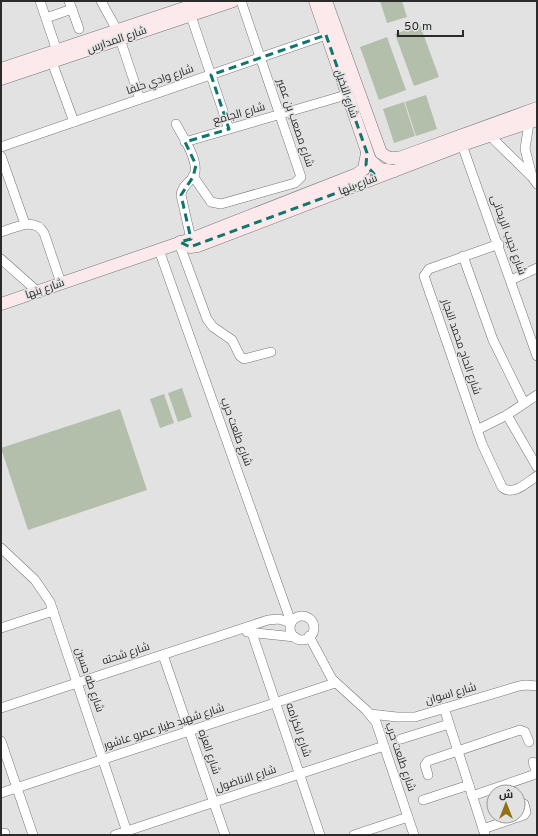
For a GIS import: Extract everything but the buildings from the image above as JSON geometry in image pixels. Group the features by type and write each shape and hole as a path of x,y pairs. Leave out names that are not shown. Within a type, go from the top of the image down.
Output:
{"main road":[{"name":"شارع المدارس","path":"1,79 52,62 205,1"},
{"name":"شارع المدارس","path":"189,8 233,1"},
{"name":"شارع النخيل","path":"315,1 346,95 370,160 376,167 385,171 394,171"},
{"name":"شارع النخيل","path":"326,1 381,153"},
{"name":"شارع المدارس","path":"1,69 57,51 119,35"},
{"name":"شارع بنها","path":"183,241 190,247 198,246 462,146 486,132 537,108"},
{"name":"شارع بنها","path":"381,153 389,158 399,158 486,132 533,121"},
{"name":"شارع بنها","path":"2,302 159,250 357,174 364,169 367,153"},
{"path":"364,169 367,168 373,171 374,177 372,180"}],"street":[{"path":"40,1 57,51"},
{"path":"101,1 119,35 140,99"},
{"name":"شارع مصعب بن عمير","path":"193,176 208,198 216,204 221,204 299,181 301,172 241,1"},
{"path":"46,18 70,5 79,28"},
{"path":"189,8 229,129"},
{"name":"شارع وادي حلفا","path":"1,147 326,35"},
{"path":"52,62 74,122"},
{"name":"شارع الجامع","path":"185,142 346,95"},
{"path":"533,121 525,149 535,181"},
{"path":"176,124 196,165 193,176 182,189 183,241 209,322 232,340 240,356 244,359 271,352"},
{"path":"486,132 535,181"},
{"name":"شارع نجيب الريحانى","path":"462,146 512,280 533,331 537,356"},
{"path":"1,156 25,224"},
{"path":"1,232 25,224 32,224 42,230 61,283"},
{"name":"شارع الحاج محمد النجار","path":"499,244 429,269 424,276 477,430 488,459 502,487 507,491 516,490 537,476"},
{"name":"شارع طلعت حرب","path":"159,250 291,623"},
{"path":"463,256 493,340 524,403"},
{"path":"1,259 37,291"},
{"path":"512,280 537,269"},
{"path":"477,430 507,415 537,395"},
{"path":"507,415 537,467"},
{"name":"شارع طه حسين","path":"2,549 35,580 53,610 128,833"},
{"path":"1,628 53,610"},
{"path":"300,616 310,620 313,630 309,636 301,639 295,637 290,631 291,623 300,616"},
{"name":"شارع شحته","path":"1,708 272,619 291,623"},
{"name":"شارع شحته","path":"236,631 295,637"},
{"name":"شارع الكرامه","path":"252,633 320,835"},
{"name":"شارع طلعت حرب","path":"309,636 335,683 370,714 378,727 414,835"},
{"name":"شارع العزه","path":"163,655 225,835"},
{"name":"شارع شهيد طيار عمرو عاشور","path":"1,793 335,683"},
{"name":"شارع اسوان","path":"370,714 406,718 526,685 537,686"},
{"path":"444,708 484,832 502,824"},
{"path":"401,739 449,724"},
{"path":"428,775 425,767 427,762 520,730 525,732 529,742"},
{"path":"1,741 33,835"},
{"name":"شارع الاناضول","path":"115,835 128,833 213,802 384,746"},
{"path":"472,796 533,774 536,771 533,762"},
{"path":"423,800 468,785"},
{"path":"354,835 408,817"}],"highlighted area":[{"path":"326,35 367,153 366,165 374,174 372,180 190,247 180,242 191,239 181,195 193,177 196,165 185,142 229,129 211,75"}],"green space":[{"path":"380,1 402,1 407,17 387,23"},
{"path":"420,25 439,77 414,86 395,34"},
{"path":"387,37 406,90 379,100 360,47"},
{"path":"426,95 437,129 416,136 405,102"},
{"path":"404,102 415,136 394,143 383,109"},
{"path":"182,388 192,417 178,422 168,393"},
{"path":"164,394 174,423 160,428 150,399"},
{"path":"120,409 147,490 28,530 1,448"}]}
